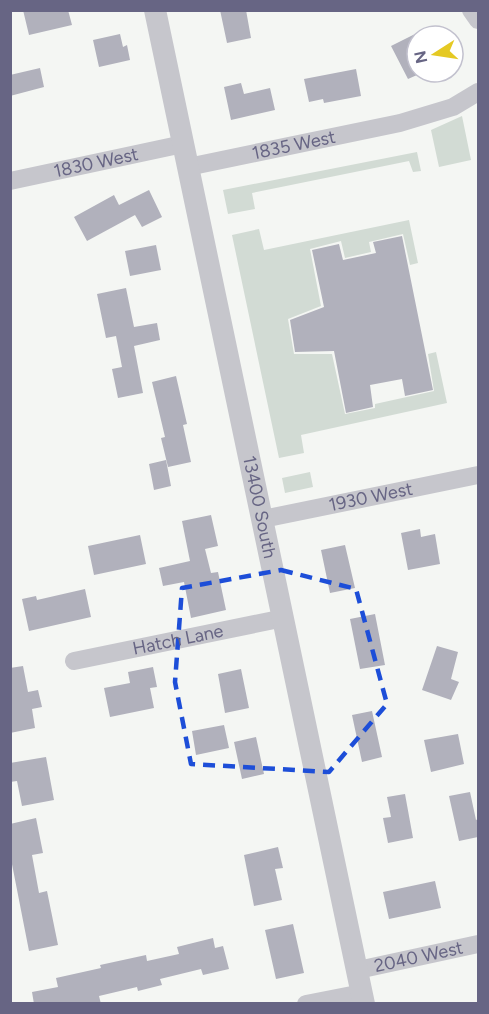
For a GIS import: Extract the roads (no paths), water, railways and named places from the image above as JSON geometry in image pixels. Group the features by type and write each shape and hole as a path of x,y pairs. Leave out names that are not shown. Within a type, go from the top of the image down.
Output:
{"street":[{"name":"13400 South","path":"155,10 363,998"},
{"path":"471,10 478,20"},
{"name":"1835 West","path":"188,167 400,123 453,107 478,92"},
{"name":"1830 West","path":"10,181 183,144"},
{"name":"1930 West","path":"263,519 478,475"},
{"name":"Hatch Lane","path":"74,661 284,618"},
{"name":"2040 West","path":"358,970 478,944"},
{"path":"306,1004 363,998"}]}
